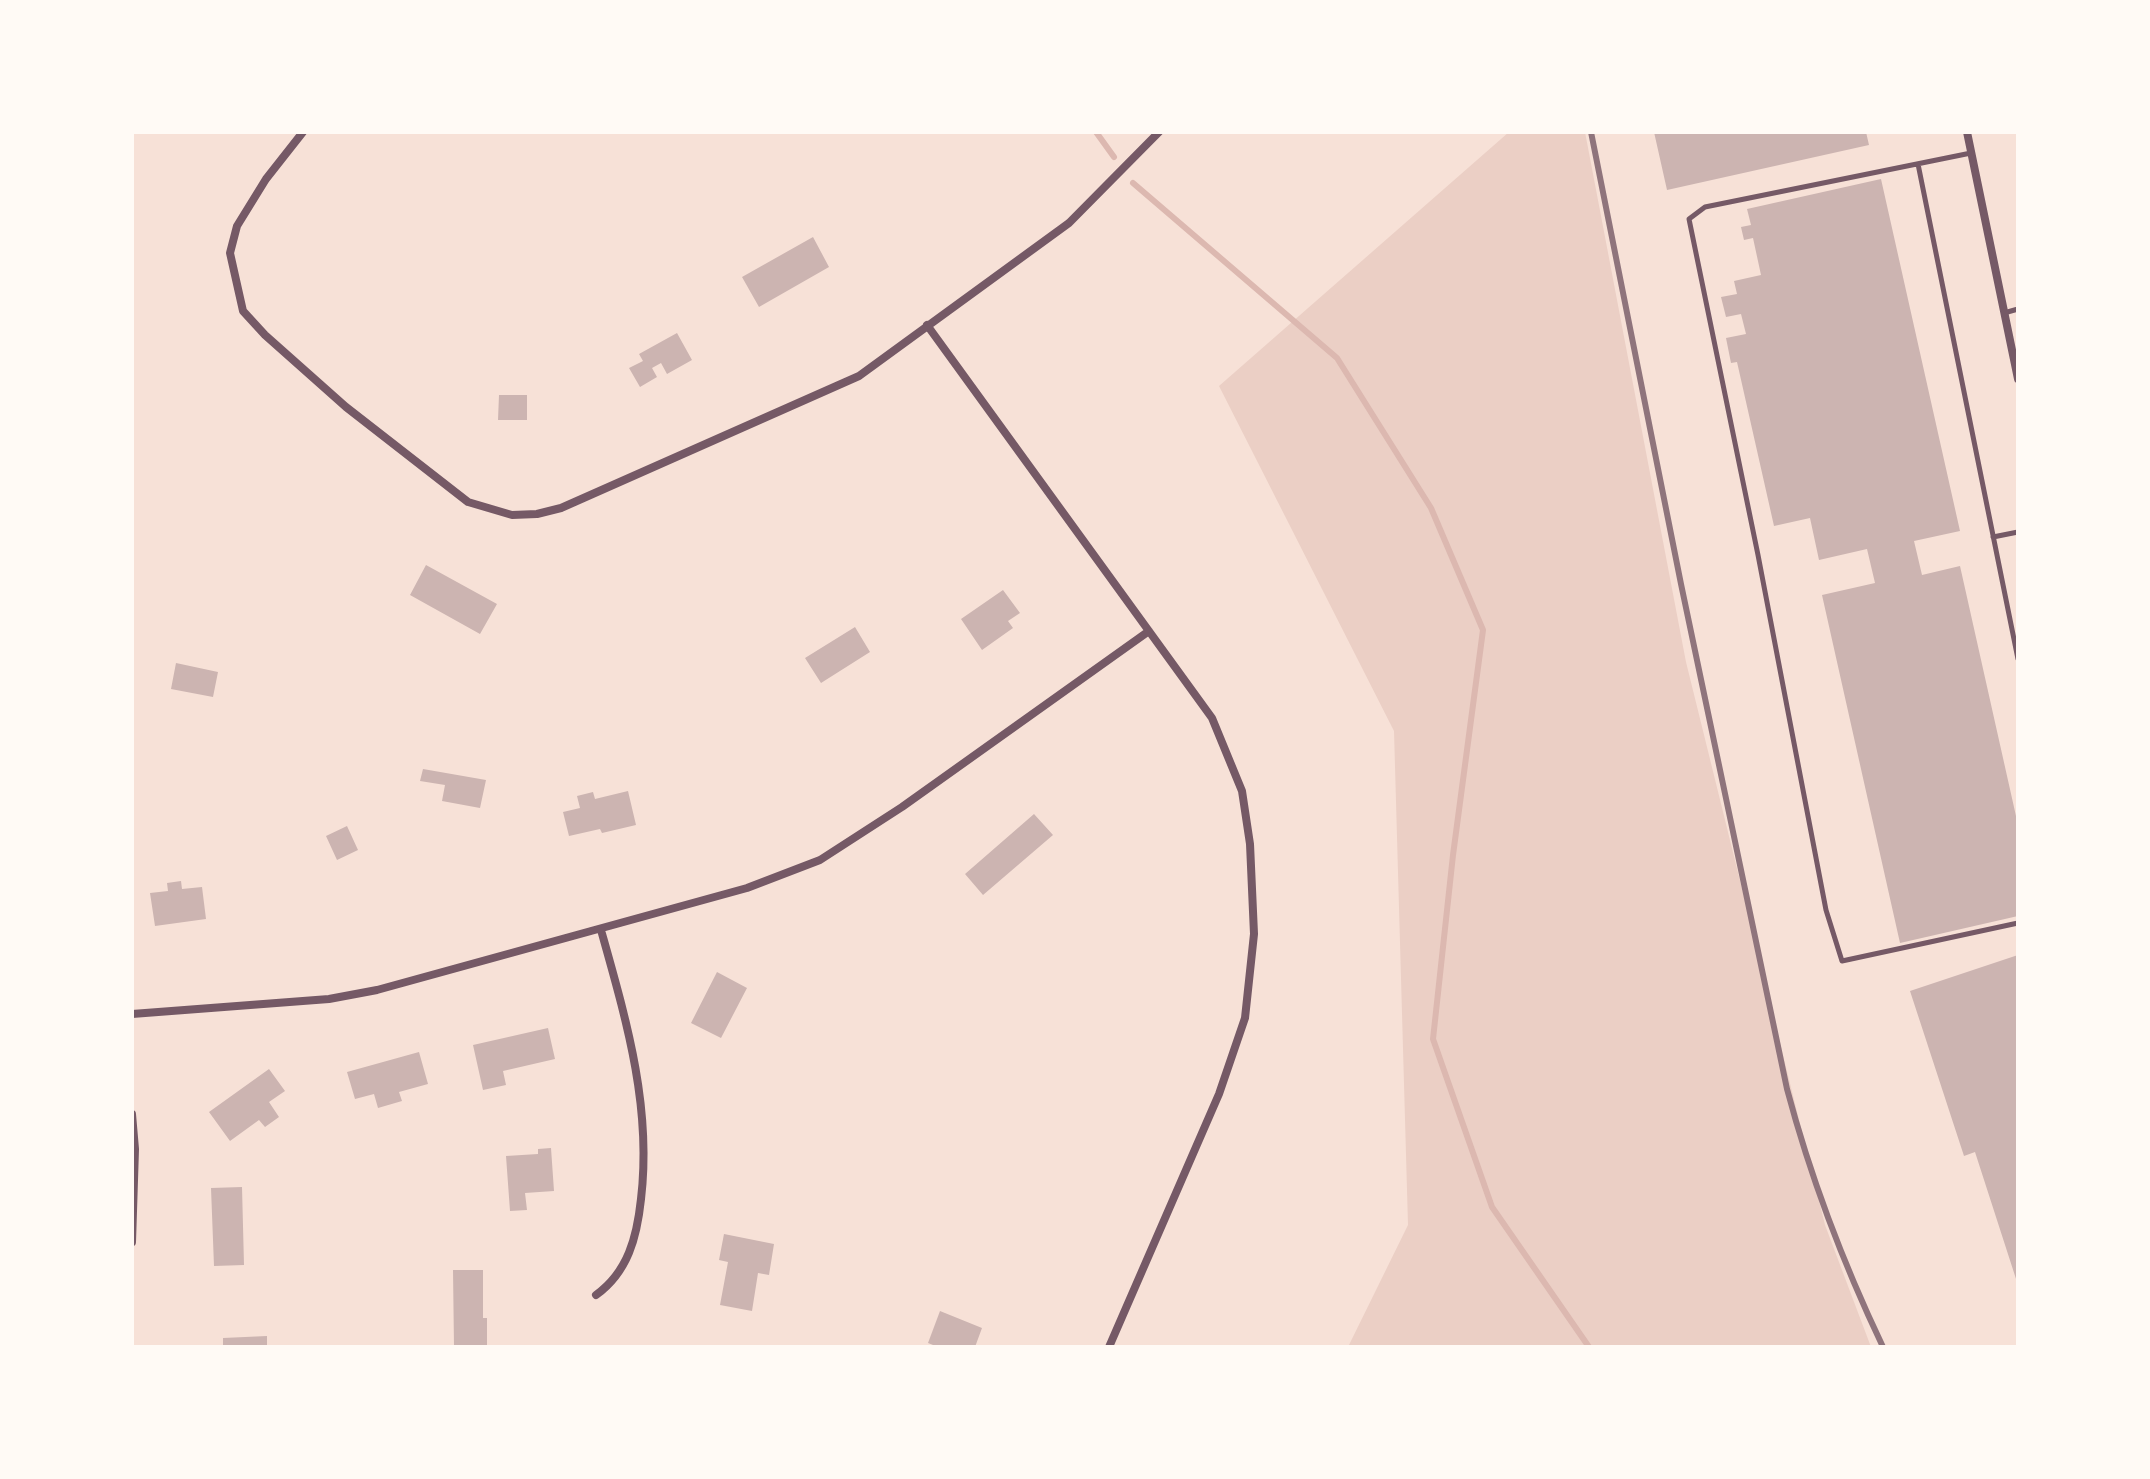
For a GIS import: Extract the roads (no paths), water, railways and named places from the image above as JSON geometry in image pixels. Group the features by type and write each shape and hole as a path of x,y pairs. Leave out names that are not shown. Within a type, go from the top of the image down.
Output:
{"street":[{"path":"303,132 266,179 237,226 230,253 243,311 265,335 346,407 468,502 512,515 537,514 561,508 859,376 1069,223 1159,132"},
{"path":"1967,132 2018,379"},
{"path":"927,325 1212,718 1242,791 1250,844 1254,934 1245,1018 1219,1094 1109,1347"},
{"path":"132,1014 341,997 377,990 747,888 820,860 902,807 1149,631"},
{"path":"596,1295 610,1285 625,1264 638,1228 645,1170 643,1113 633,1048 601,930"},
{"path":"132,1114 135,1149 132,1242"}],"lane":[{"path":"1972,153 1705,207 1689,219 1755,539 1826,910 1842,961 2018,923"},
{"path":"1918,164 2018,659"},
{"path":"2004,313 2018,309"},
{"path":"1993,537 2018,532"}],"waterway":[{"path":"1096,132 1114,157"},
{"path":"1133,183 1337,358 1431,508 1483,630 1453,855 1433,1039 1492,1207 1589,1347"}],"railway":[{"path":"1591,132 1681,584 1787,1089 1829,1220 1883,1347"}]}
